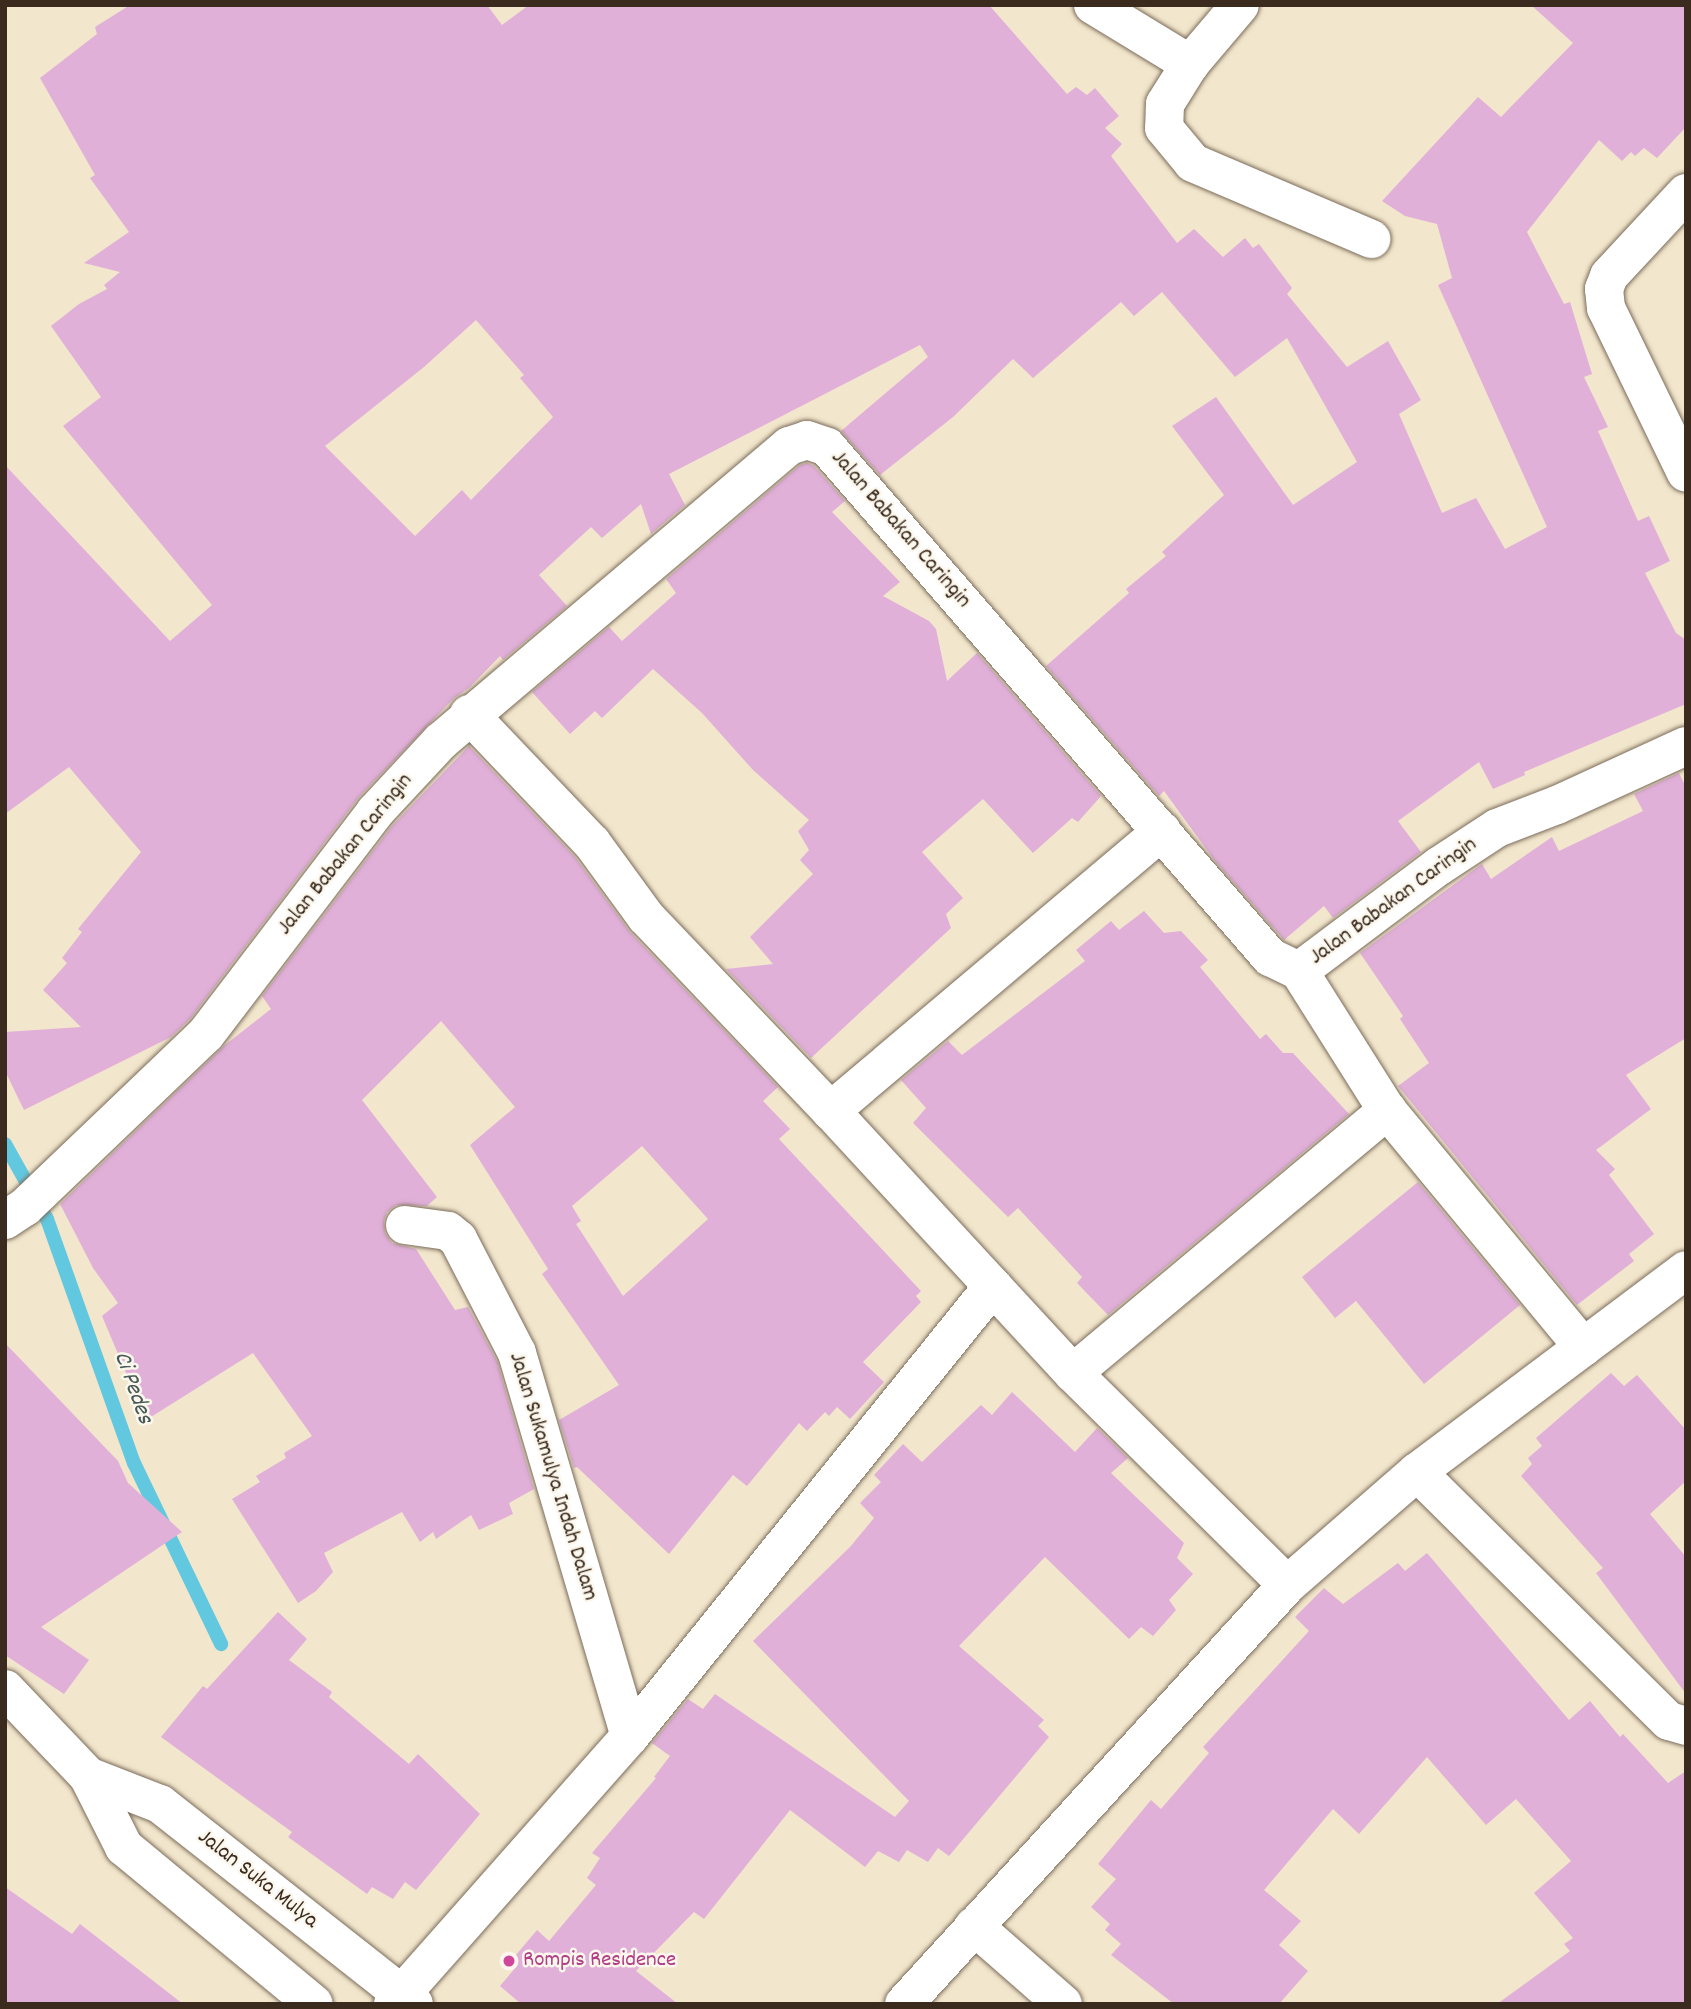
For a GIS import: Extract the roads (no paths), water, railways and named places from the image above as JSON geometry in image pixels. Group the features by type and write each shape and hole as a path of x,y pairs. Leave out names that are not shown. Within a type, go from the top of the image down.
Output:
{"street":[{"path":"1093,5 1190,64"},
{"path":"1240,5 1190,64 1165,104 1164,128 1193,163 1371,239"},
{"path":"1686,194 1609,276 1604,289 1606,308 1686,473"},
{"name":"Jalan Babakan Caringin","path":"27,1204 206,1034 375,812 469,714 789,446 807,440 827,447 1270,957 1299,971 1449,859 1497,828 1557,805 1686,746"},
{"path":"469,714 592,843 646,917 831,1111 1073,1373 1287,1585"},
{"path":"831,1111 1162,831"},
{"path":"1299,971 1387,1110 1583,1347"},
{"path":"1073,1373 1387,1110"},
{"name":"Jalan Sukamulya Indah Dalam","path":"405,1225 448,1231 458,1239 517,1353 630,1736"},
{"path":"904,2004 1287,1585 1417,1472 1686,1270"},
{"path":"402,2000 630,1736 993,1286"},
{"path":"1417,1472 1669,1721 1686,1726"},
{"name":"Jalan Suka Mulya","path":"5,1689 88,1776 124,1847 314,2004"},
{"name":"Jalan Suka Mulya","path":"88,1776 160,1804 402,2000"},
{"path":"974,1926 1063,2004"}],"waterway":[{"name":"Ci Pedes","path":"5,1144 47,1219 134,1463 221,1644"}],"place":[{"name":"Rompis Residence","path":"509,1961"}]}
